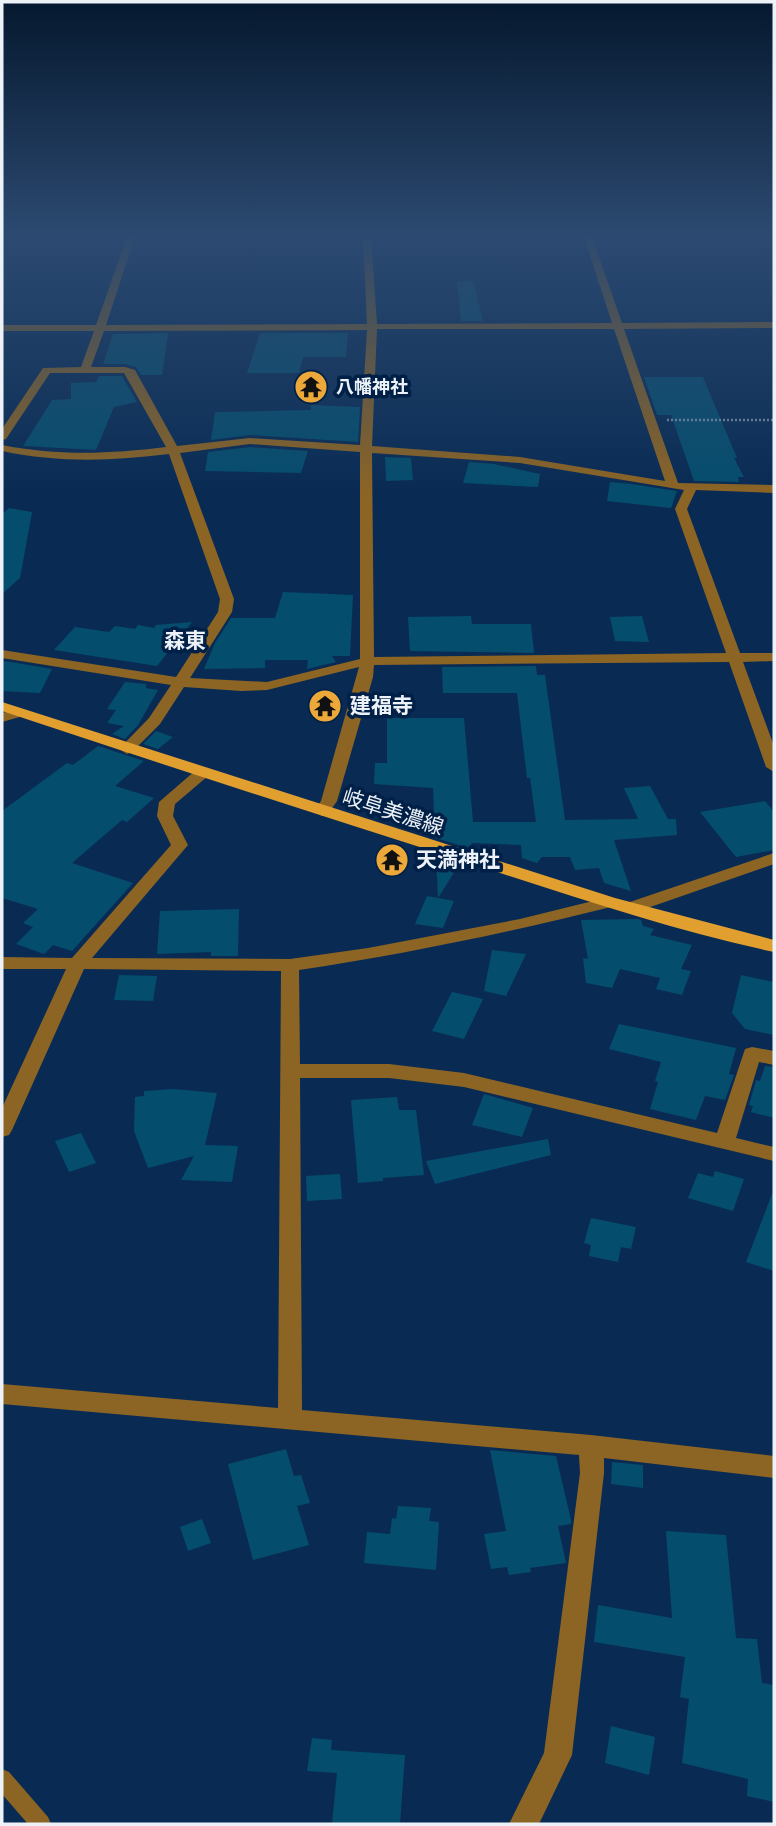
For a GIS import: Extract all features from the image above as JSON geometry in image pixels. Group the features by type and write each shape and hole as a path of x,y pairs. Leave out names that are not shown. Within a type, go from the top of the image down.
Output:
{"main road":[{"name":"岐阜美濃線","path":"2,706 10,715 127,749 609,902 774,946"}],"street":[{"path":"85,370 101,322"},
{"path":"322,811 329,801 366,677 366,449 372,322"},
{"path":"617,322 673,486"},
{"path":"2,328 774,325"},
{"path":"2,437 47,370 131,372 173,449 192,494 227,599 225,612 155,721 127,749"},
{"path":"2,448 44,455 106,458 250,441 520,460 673,486 774,489"},
{"path":"691,487 681,509 774,766"},
{"path":"2,653 179,682 267,686 367,661 774,657"},
{"path":"2,1130 78,962 180,845 165,816 167,803 202,773"},
{"path":"629,908 774,858"},
{"path":"2,963 290,965 457,937 609,902"},
{"path":"290,965 290,1418"},
{"path":"725,1140 752,1054 774,1058"},
{"path":"290,1071 389,1070 464,1080 725,1140 774,1154"},
{"path":"2,1394 591,1446 774,1467"},
{"path":"524,1824 558,1755 592,1473 591,1446"}],"lane":[{"path":"2,1779 41,1824"}],"path":[{"path":"651,420 774,420"}],"building":[{"path":"168,333 162,375 141,375 136,367 126,364 103,364 113,334"},
{"path":"260,333 348,333 346,357 303,357 299,373 247,373"},
{"path":"99,376 122,376 137,402 114,407 96,450 23,446 52,400 71,399 71,383 96,382"},
{"path":"644,377 703,377 744,477 738,477 739,482 694,481 671,415 657,415"},
{"path":"311,405 360,407 358,442 250,435 211,440 215,412 311,410"},
{"path":"250,447 308,451 301,473 205,471 208,452"},
{"path":"385,457 411,458 413,480 386,481"},
{"path":"469,462 494,464 540,474 538,487 463,483"},
{"path":"610,482 677,491 671,508 607,501"},
{"path":"9,508 32,512 20,578 2,594 2,514"},
{"path":"283,592 353,595 350,656 332,656 336,662 307,669 308,660 265,660 265,668 204,669 215,643 231,618 275,618"},
{"path":"471,616 472,624 531,624 534,653 410,651 408,617"},
{"path":"642,616 649,642 615,641 610,617"},
{"path":"192,622 157,666 54,650 75,627 109,632 115,626 135,629 138,625 154,628 156,625"},
{"path":"2,661 52,669 40,693 2,691"},
{"path":"536,666 537,675 545,675 565,820 638,819 624,788 650,786 668,819 676,819 677,835 614,840 631,891 604,883 599,868 575,870 570,857 542,857 537,863 522,858 521,845 472,843 469,848 435,838 433,788 374,784 375,763 387,763 387,718 464,718 473,822 536,822 530,778 527,778 517,693 443,693 442,667"},
{"path":"125,682 146,684 146,688 158,690 138,725 125,739 112,734 124,726 107,723 116,710 107,709"},
{"path":"156,731 173,737 158,749 143,744"},
{"path":"98,746 144,761 115,786 154,798 127,822 122,820 72,863 133,883 72,951 53,945 44,954 16,944 33,927 23,923 38,909 2,898 2,811 67,763 73,765"},
{"path":"765,801 774,812 774,850 736,857 700,812"},
{"path":"436,855 460,863 438,898"},
{"path":"427,896 454,901 443,928 415,924"},
{"path":"239,909 238,956 211,956 211,952 157,954 160,911"},
{"path":"638,919 643,926 654,929 650,935 692,945 681,969 691,971 682,995 656,989 660,978 620,969 612,988 586,983 583,958 588,959 581,920"},
{"path":"492,950 526,954 506,996 484,991"},
{"path":"119,975 157,976 153,1001 114,1000"},
{"path":"741,975 774,982 774,1035 745,1029 732,1013"},
{"path":"452,992 483,999 464,1039 432,1031"},
{"path":"619,1024 736,1048 729,1074 734,1075 725,1100 705,1096 696,1120 650,1109 661,1062 609,1049"},
{"path":"765,1066 774,1067 774,1118 751,1112 753,1106 749,1105 756,1080 760,1081"},
{"path":"174,1089 217,1093 205,1145 238,1146 232,1182 181,1180 194,1156 148,1168 134,1131 135,1097 144,1096 144,1091"},
{"path":"484,1094 533,1108 522,1137 472,1125"},
{"path":"397,1097 399,1110 416,1110 424,1175 358,1183 351,1100"},
{"path":"81,1133 96,1163 69,1172 55,1141"},
{"path":"548,1139 551,1155 435,1184 426,1161"},
{"path":"715,1171 744,1179 733,1211 688,1198 698,1173 713,1177"},
{"path":"340,1174 342,1199 307,1201 306,1176"},
{"path":"774,1194 774,1271 746,1262"},
{"path":"591,1218 636,1227 631,1249 621,1247 618,1262 589,1256 591,1245 584,1243"},
{"path":"286,1449 294,1476 301,1475 310,1503 297,1506 309,1545 253,1560 228,1464"},
{"path":"490,1450 556,1456 571,1520 571,1524 558,1526 566,1563 530,1568 531,1572 509,1575 507,1567 491,1569 484,1534 506,1531"},
{"path":"612,1462 643,1465 643,1488 611,1484"},
{"path":"398,1506 431,1508 429,1521 439,1522 436,1570 364,1563 367,1532 390,1534 392,1518 396,1519"},
{"path":"202,1519 211,1543 188,1551 180,1527"},
{"path":"666,1531 726,1535 736,1638 757,1639 762,1683 774,1685 774,1802 747,1796 748,1779 682,1763 689,1699 680,1697 685,1657 594,1642 598,1605 672,1618"},
{"path":"611,1726 655,1737 649,1775 605,1763"},
{"path":"312,1738 332,1740 331,1750 405,1755 400,1824 332,1824 337,1773 307,1771"}],"place":[{"name":"八幡神社","path":"311,387"},
{"name":"建福寺","path":"325,706"},
{"name":"天満神社","path":"392,860"}],"district":[{"name":"森東","path":"185,641"}]}
